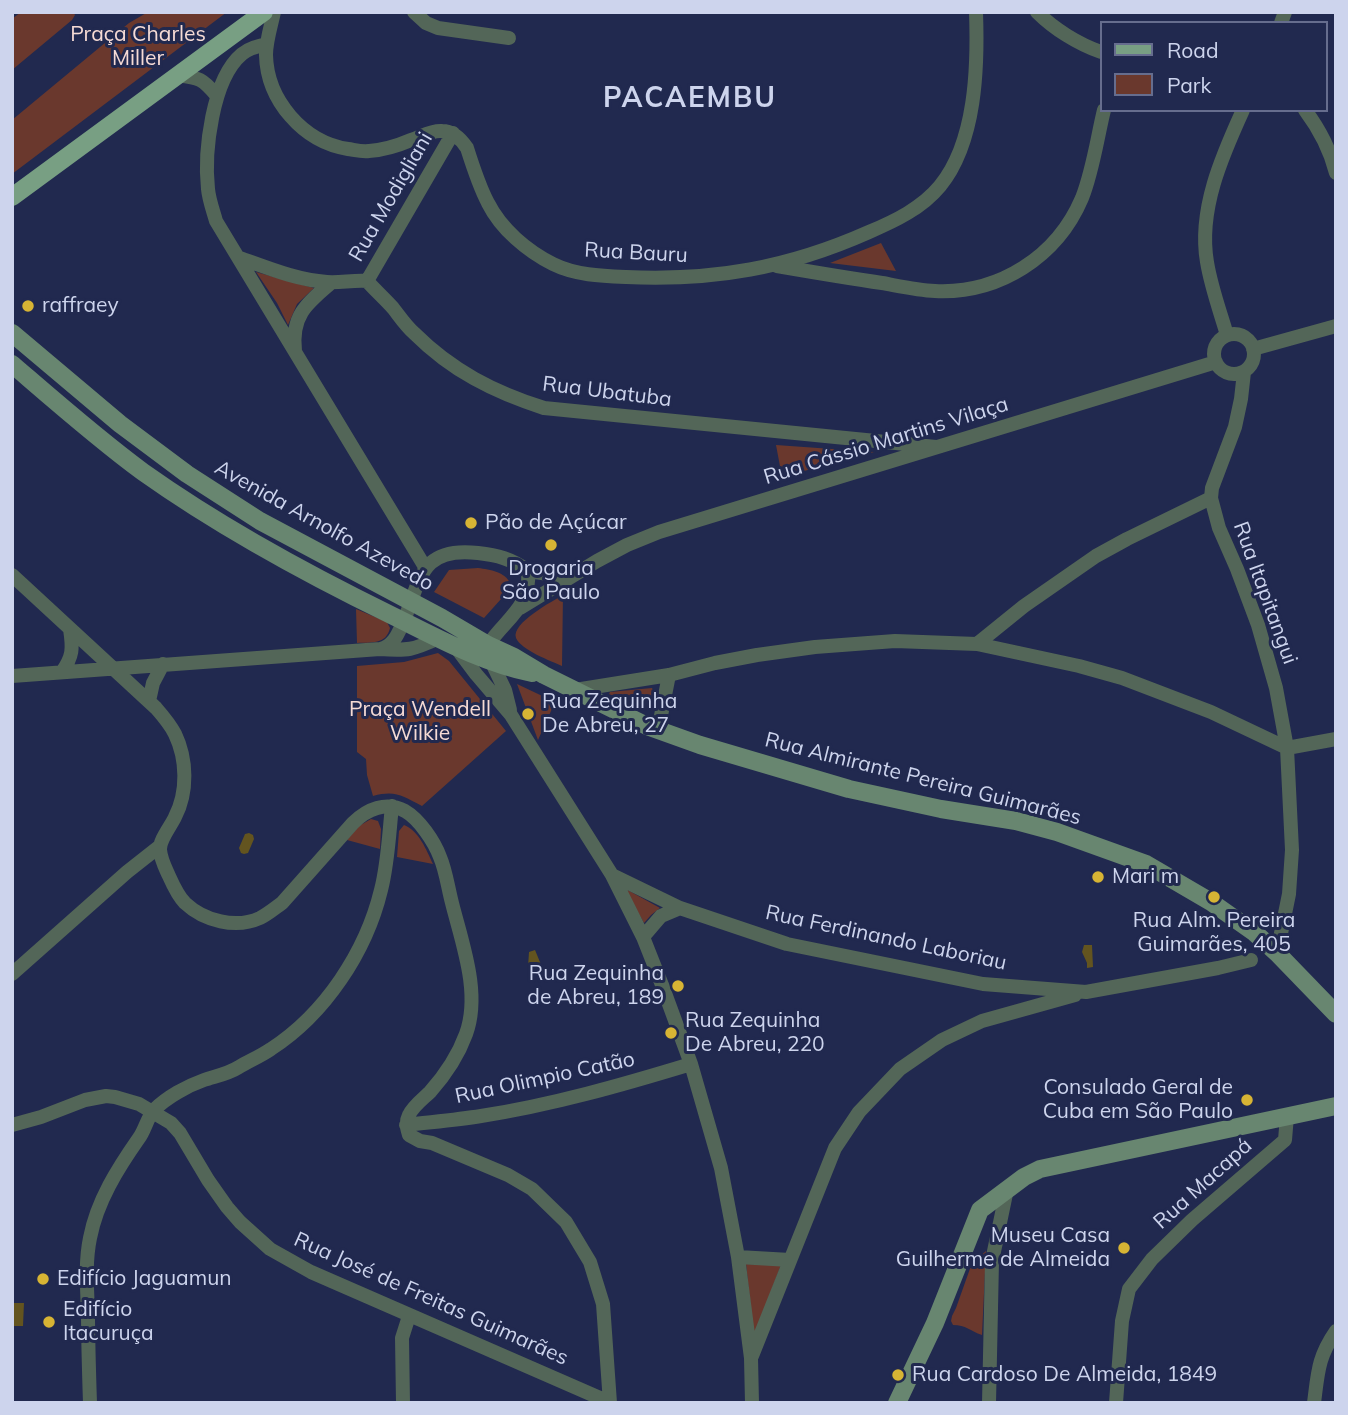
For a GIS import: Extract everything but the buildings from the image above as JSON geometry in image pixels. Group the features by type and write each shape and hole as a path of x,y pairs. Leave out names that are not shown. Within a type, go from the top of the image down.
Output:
{"main road":[{"path":"12,197 266,13"},
{"name":"Avenida Arnolfo Azevedo","path":"12,333 120,424 187,474 260,521 488,645"},
{"path":"12,364 143,471 218,522 340,590 492,663"},
{"name":"Rua Almirante Pereira Guimarães","path":"488,645 658,731 712,749 849,789 1016,821 1057,832 1146,864 1211,902 1255,933 1278,953 1336,1014"},
{"name":"Rua Almirante Pereira Guimarães","path":"492,663 544,675"},
{"path":"897,1403 934,1323 980,1210 1024,1177 1040,1169 1336,1106"}],"street":[{"path":"414,12 426,23 438,28 509,38"},
{"name":"Rua Bauru","path":"453,133 467,148 489,205 499,220 531,251 555,265 579,273 609,277 662,279 728,274 772,266 839,245 887,224 927,200 941,186 953,167 967,130 975,79 976,12"},
{"path":"1037,12 1066,35 1100,52"},
{"path":"266,13 266,55 275,92 294,121 324,141 340,147 366,151 390,148 433,131 453,133"},
{"path":"267,44 250,49 236,60 217,96 207,162 209,200 216,221 425,567"},
{"path":"177,75 198,78 217,96"},
{"path":"772,266 935,291 978,288 1009,276 1048,249 1071,220 1085,188 1104,112"},
{"path":"1227,335 1206,259 1206,234 1215,178 1242,112"},
{"path":"1306,112 1321,132 1336,173"},
{"name":"Rua Modigliani","path":"366,281 453,133"},
{"path":"240,258 311,281 366,281"},
{"name":"Rua Ubatuba","path":"366,281 412,331 446,360 495,391 544,408 936,447"},
{"path":"296,355 295,327 302,311 307,303 331,283"},
{"path":"1253,349 1336,326"},
{"path":"1227,335 1242,336 1253,349 1254,358 1244,372 1230,374 1223,371 1216,362 1214,349 1220,339 1227,335"},
{"name":"Rua Cássio Martins Vilaça","path":"520,608 627,545 659,532 1216,362"},
{"path":"977,645 1024,606 1096,556 1210,498 1235,427 1244,372"},
{"name":"Rua Itapitangui","path":"1210,498 1219,528 1258,625 1276,688 1287,748 1291,803 1291,872 1278,953"},
{"path":"380,649 393,643 425,567 446,553 494,555 510,559 528,571 555,575 576,574"},
{"path":"511,715 488,645 520,608 529,582 528,571"},
{"path":"12,575 149,701 167,721 176,735 184,767 181,803 160,846 12,974"},
{"path":"62,672 72,652 70,629"},
{"path":"12,676 380,649 415,649 439,638"},
{"path":"575,690 669,675 757,655 858,643 895,641 977,645 1079,666 1122,678 1211,712 1287,748 1336,740"},
{"path":"456,646 511,715 611,875 643,937 691,1064 721,1168 738,1257 751,1358 752,1403"},
{"path":"149,701 153,683 163,664"},
{"path":"658,731 669,675"},
{"path":"160,846 162,860 177,893 186,903 208,917 238,924 258,919 271,912 361,816 374,808 392,806 413,816 423,827 440,856 470,979 471,1004 468,1031 449,1070 414,1107 405,1125 409,1135 420,1141 432,1143 508,1175 532,1189 566,1222 590,1262 603,1304 610,1402"},
{"path":"90,1403 86,1265 90,1236 110,1184 153,1112 184,1089 229,1073 271,1049 303,1023 342,978 361,945 381,891 387,861 392,806"},
{"name":"Rua Ferdinando Laboriau","path":"611,875 680,908 786,944 983,984 1086,992 1251,960"},
{"path":"643,937 661,916 680,908"},
{"path":"751,1358 835,1148 859,1112 900,1069 942,1040 982,1021 1086,992"},
{"name":"Rua Olimpio Catão","path":"405,1125 482,1116 615,1087 691,1064"},
{"name":"Rua José de Freitas Guimarães","path":"12,1125 85,1100 115,1097 139,1104 171,1123 227,1207 270,1249 311,1272 610,1402"},
{"name":"Rua Macapá","path":"1116,1403 1122,1321 1129,1289 1152,1259 1192,1220 1284,1140 1287,1116"},
{"path":"989,1403 992,1261 1007,1189"},
{"path":"738,1257 790,1260"},
{"path":"403,1403 402,1338 409,1316"},
{"path":"1314,1403 1319,1365 1325,1347 1336,1331"}],"green space":[{"path":"21,12 73,12 75,15 12,70 12,19"},
{"name":"Praça Charles Miller","path":"148,12 227,12 12,174 12,120 129,23"},
{"path":"881,243 896,271 830,263"},
{"path":"256,272 314,288 297,304 288,325 277,303"},
{"path":"776,445 874,452 782,477"},
{"path":"478,568 501,574 511,584 510,589 484,618 434,592 449,570"},
{"path":"563,595 562,666 530,651 516,638 516,632 526,619"},
{"path":"356,609 387,622 390,628 385,637 377,642 357,643"},
{"name":"Praça Wendell Wilkie","path":"438,653 449,661 506,731 422,806 393,794 373,796 366,759 357,752 357,666 404,662"},
{"path":"517,684 555,702 538,740"},
{"path":"652,688 656,708 651,711 609,694 610,692"},
{"path":"371,819 378,821 381,829 380,849 347,840 359,826"},
{"path":"404,825 418,836 433,864 397,857 399,831"},
{"path":"624,888 660,908 644,923"},
{"path":"986,1251 982,1335 953,1325 951,1321 972,1263"},
{"path":"746,1264 781,1265 754,1337"}],"shaded area":[{"path":"249,833 254,839 248,853 244,854 239,848 245,834"},
{"path":"1084,945 1092,945 1093,967 1087,968 1082,952"},
{"path":"535,950 541,968 528,967 529,952"},
{"path":"12,1303 24,1303 23,1326 12,1326"}],"place":[{"name":"raffraey","path":"28,306"},
{"name":"Pão de Açúcar","path":"471,523"},
{"name":"Drogaria São Paulo","path":"551,545"},
{"name":"Rua Zequinha De Abreu, 27","path":"528,714"},
{"name":"Mari m","path":"1098,877"},
{"name":"Rua Alm. Pereira Guimarães, 405","path":"1214,897"},
{"name":"Rua Zequinha de Abreu, 189","path":"678,986"},
{"name":"Rua Zequinha De Abreu, 220","path":"671,1033"},
{"name":"Consulado Geral de Cuba em São Paulo","path":"1247,1100"},
{"name":"Museu Casa Guilherme de Almeida","path":"1124,1248"},
{"name":"Edifício Jaguamun","path":"43,1279"},
{"name":"Edifício Itacuruça","path":"49,1322"},
{"name":"Rua Cardoso De Almeida, 1849","path":"898,1375"}],"district":[{"name":"PACAEMBU","path":"690,99"}]}
